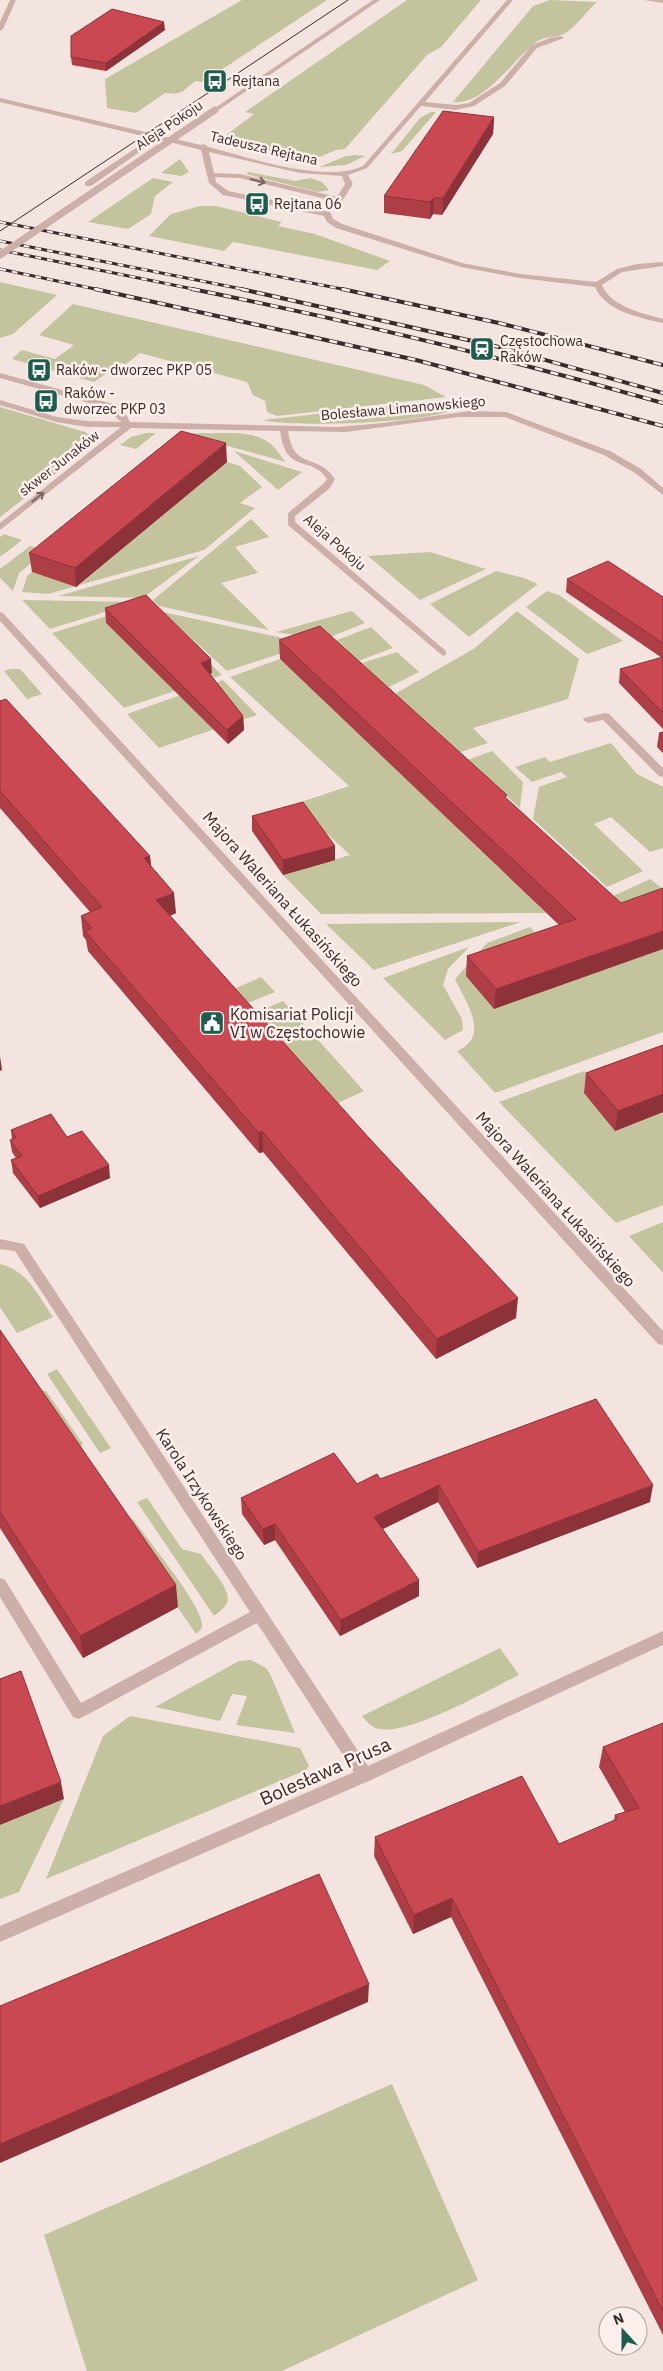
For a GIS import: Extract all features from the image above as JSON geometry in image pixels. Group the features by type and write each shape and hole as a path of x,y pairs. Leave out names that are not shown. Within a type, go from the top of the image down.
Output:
{"street":[{"path":"0,29 12,0"},
{"name":"Aleja Pokoju","path":"0,255 377,0"},
{"name":"Tadeusza Rejtana","path":"0,100 204,146 300,171 344,173 365,167 510,0"},
{"path":"647,0 663,1"},
{"path":"420,104 460,107 471,104 504,83 537,44 561,38"},
{"path":"88,184 158,136"},
{"path":"204,146 213,183 226,193 327,214"},
{"path":"327,214 349,184 344,173"},
{"path":"210,174 240,176 339,200"},
{"path":"327,214 330,220 339,226 461,265 520,276 598,285"},
{"path":"598,285 602,280 625,268 663,264"},
{"path":"598,285 606,300 635,313 663,322"},
{"path":"0,375 110,406 124,418 127,426"},
{"name":"skwer Junaków","path":"0,402 71,422 127,426"},
{"name":"Bolesława Limanowskiego","path":"127,426 284,430 370,428 472,413 506,415 607,453 638,471 663,492"},
{"name":"skwer Junaków","path":"0,528 127,426"},
{"name":"Aleja Pokoju","path":"284,430 288,450 292,456 321,467 328,472 331,479 327,486 291,515 291,523 443,653"},
{"name":"Majora Waleriana Łukasińskiego","path":"0,615 663,1340"},
{"path":"588,720 605,716 663,774"},
{"name":"Karola Irzykowskiego","path":"0,1244 19,1248 365,1775"},
{"path":"0,1584 78,1712 260,1614"},
{"name":"Bolesława Prusa","path":"0,1934 365,1775 663,1638"}],"green space":[{"path":"242,0 327,0 203,82 196,81 184,91 172,94 165,93 136,113 107,108 105,79"},
{"path":"407,0 481,0 441,47 427,55 345,149 336,150 310,161 262,150 257,143 225,136 254,114 245,112"},
{"path":"550,0 597,2 567,32 535,43 487,90 476,97 453,102 533,6"},
{"path":"431,112 436,112 402,151 391,154 420,118"},
{"path":"346,156 365,156 346,165 319,167"},
{"path":"180,159 189,172 181,176 161,173"},
{"path":"249,172 295,181 311,178 322,182 329,190 318,192 246,174"},
{"path":"153,178 173,182 155,196 151,214 128,229 88,222"},
{"path":"200,206 216,206 282,222 278,226 315,234 390,261 377,270 233,242 224,251 149,236 171,214"},
{"path":"0,282 57,295 13,334 0,338"},
{"path":"73,304 424,385 446,397 277,416 267,412 265,401 253,395 247,382 140,353 126,364 121,363 94,382 12,359 22,350 55,359 74,345 39,335"},
{"path":"445,400 452,401 458,407 424,417 396,420 302,424 263,420"},
{"path":"0,407 85,432 93,439 89,448 0,517"},
{"path":"146,433 156,433 136,449 120,445 131,437"},
{"path":"184,434 245,434 261,438 273,446 286,462"},
{"path":"234,451 302,472 278,490"},
{"path":"227,462 240,466 262,487 240,503 255,508 204,550 79,585"},
{"path":"251,519 269,537 235,547 258,573 221,583 269,630 159,606 153,600"},
{"path":"4,534 22,540 0,557 0,537"},
{"path":"30,546 46,551 19,573 13,591 0,578 0,569"},
{"path":"430,552 486,569 420,600 368,556"},
{"path":"199,556 143,598 58,596"},
{"path":"496,571 524,578 538,584 469,637 430,604"},
{"path":"32,572 75,586 48,594 22,592 27,576"},
{"path":"547,591 559,595 623,641 587,654 526,607"},
{"path":"22,600 137,602 50,629"},
{"path":"146,604 171,687 212,673 195,657 201,655 222,675 124,708 52,633"},
{"path":"352,611 365,623 330,637 312,638 276,632"},
{"path":"517,611 579,659 568,699 473,728 488,743 458,753 395,694 475,648"},
{"path":"163,612 310,644 227,671"},
{"path":"371,627 393,648 358,661 337,640"},
{"path":"397,652 419,672 387,688 362,663"},
{"path":"280,659 463,831 461,832 546,913 321,914 283,875 350,855 295,804 349,786 230,677"},
{"path":"20,669 42,694 27,699 4,671"},
{"path":"223,680 257,715 159,748 127,714"},
{"path":"611,743 637,774 663,787 663,848 650,852 611,817 594,824 643,871 607,887 533,819 539,787 567,777 561,772 532,782 515,767 545,757 550,762"},
{"path":"492,751 523,782 520,808 467,760"},
{"path":"650,879 663,889 632,918 611,897"},
{"path":"521,922 374,970 326,924"},
{"path":"530,927 548,947 663,949 663,1032 495,1093 457,1051 467,1045 473,1037 474,1028 473,1018 455,979 487,943"},
{"path":"469,947 448,969 443,985 462,1019 463,1030 445,1040 383,978"},
{"path":"261,977 275,992 236,1008 223,994"},
{"path":"283,1001 364,1091 325,1109 244,1018"},
{"path":"584,1071 599,1087 615,1131 663,1112 663,1205 616,1223 499,1102"},
{"path":"663,1222 663,1273 629,1236"},
{"path":"0,1264 18,1272 31,1284 53,1317 17,1333 0,1307"},
{"path":"57,1369 111,1448 100,1453 47,1374"},
{"path":"28,1388 46,1391 83,1444 74,1457"},
{"path":"147,1498 182,1549 201,1554 225,1588 228,1601 214,1616 137,1502"},
{"path":"116,1518 133,1519 183,1587 193,1602 202,1624 201,1629 196,1634"},
{"path":"500,1648 519,1675 450,1710 429,1719 394,1729 375,1727 362,1716"},
{"path":"251,1660 266,1668 271,1676 295,1733 236,1725 247,1696 232,1694 220,1721 155,1707 239,1661"},
{"path":"130,1716 300,1748 309,1766 306,1770 46,1879 103,1736"},
{"path":"64,1799 19,1892 0,1899 0,1825"},
{"path":"392,2084 478,2280 282,2371 87,2371 44,2235"}],"building":[{"path":"112,9 164,22 106,63 71,57 71,36"},
{"path":"443,111 494,117 443,198 434,198 430,202 384,196"},
{"path":"181,431 226,443 75,568 29,553"},
{"path":"608,561 663,597 663,643 567,579"},
{"path":"146,595 211,659 201,663 243,716 227,730 105,608"},
{"path":"320,626 507,795 505,797 621,903 663,888 663,931 496,989 467,956 576,919 279,640"},
{"path":"663,657 663,713 620,669"},
{"path":"6,699 150,856 144,858 174,893 156,900 369,1138 518,1298 437,1339 262,1131 259,1133 85,931 92,928 81,916 102,907 0,791 0,701"},
{"path":"303,802 335,846 283,860 252,816"},
{"path":"663,1045 663,1094 618,1111 586,1073"},
{"path":"51,1114 67,1137 82,1131 109,1165 38,1196 11,1160 22,1156 10,1140 16,1137 11,1130"},
{"path":"0,1330 176,1585 80,1636 0,1512"},
{"path":"596,1399 653,1485 478,1552 439,1485 374,1517 419,1580 341,1620 275,1524 263,1529 241,1498 334,1453 357,1484 377,1474 380,1479"},
{"path":"21,1671 61,1782 0,1806 0,1679"},
{"path":"663,1723 663,2311 452,1898 414,1915 375,1837 522,1776 559,1844 617,1819 615,1815 639,1808 603,1747"},
{"path":"319,1874 369,1984 0,2144 0,2006"}],"tram line":[{"path":"0,231 348,0"}],"railway":[{"path":"0,222 343,289"},
{"path":"0,241 247,290"},
{"path":"0,250 198,290"},
{"path":"0,269 100,290"},
{"path":"95,289 416,360 663,426"},
{"path":"192,289 311,314 429,342 663,403"},
{"path":"241,289 499,347 663,393"},
{"path":"343,289 347,290"},
{"path":"343,289 499,323 663,365"}],"place":[{"name":"Rejtana","path":"215,81"},
{"name":"Rejtana 06","path":"257,204"},
{"name":"Częstochowa Raków","path":"482,349"},
{"name":"Raków - dworzec PKP 05","path":"39,370"},
{"name":"Raków - dworzec PKP 03","path":"46,401"},
{"name":"Komisariat Policji VI w Częstochowie","path":"212,1023"}]}
